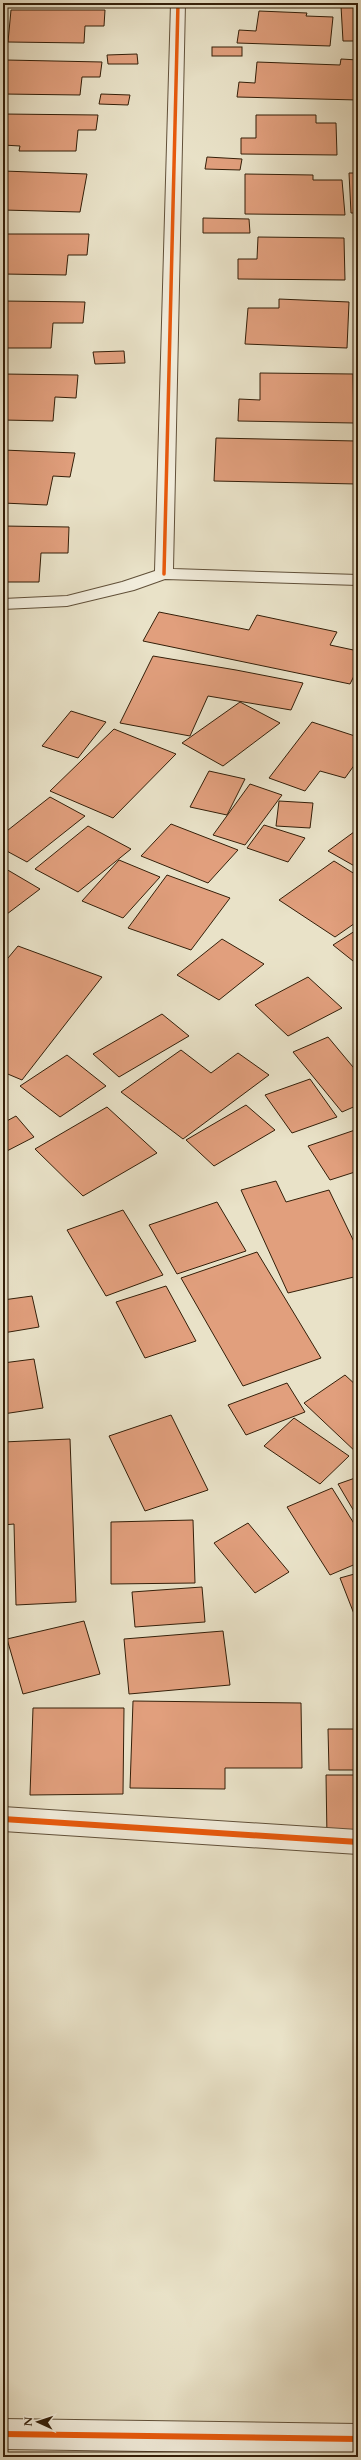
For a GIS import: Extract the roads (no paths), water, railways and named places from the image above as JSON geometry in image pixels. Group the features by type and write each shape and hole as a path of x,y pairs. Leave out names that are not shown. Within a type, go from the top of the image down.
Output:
{"street":[{"path":"164,574 178,3"},
{"path":"3,604 67,601 128,586 164,574 358,580"},
{"path":"3,1819 358,1842"},
{"path":"3,2434 358,2439"}]}
